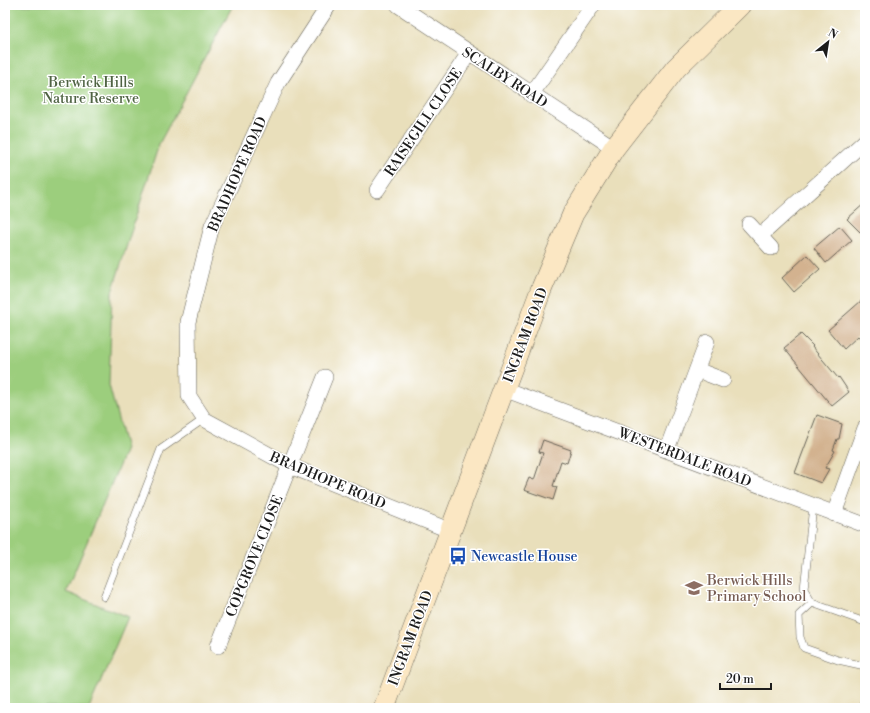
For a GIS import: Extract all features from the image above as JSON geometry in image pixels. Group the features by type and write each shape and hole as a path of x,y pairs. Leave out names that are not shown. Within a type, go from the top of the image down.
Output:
{"street":[{"name":"BRADHOPE ROAD","path":"329,5 278,83 212,226 188,322 189,396 204,419 290,466 450,531"},
{"name":"SCALBY ROAD","path":"398,5 531,95 614,148"},
{"path":"531,95 593,5"},
{"name":"INGRAM ROAD","path":"384,708 541,290 573,214 614,148 676,68 740,5"},
{"name":"RAISEGILL CLOSE","path":"377,190 469,53"},
{"path":"760,236 865,142"},
{"path":"749,224 771,248"},
{"path":"667,449 707,342"},
{"path":"697,370 723,380"},
{"name":"COPGROVE CLOSE","path":"218,646 325,376"},
{"name":"WESTERDALE ROAD","path":"504,389 667,449 865,525"},
{"path":"834,514 865,428"}],"lane":[{"path":"104,597 161,449 204,419"},
{"path":"813,506 804,589 812,603 865,622"},
{"path":"812,603 800,615 800,637 804,648 838,660 865,666"},
{"path":"862,708 865,700"}],"green space":[{"name":"Berwick Hills Nature Reserve","path":"5,5 233,5 159,144 112,292 109,385 126,449 66,592 128,617 89,708 5,708"}],"building":[{"path":"865,203 865,227 860,232 847,219"},
{"path":"840,226 852,240 826,263 814,248"},
{"path":"807,255 820,269 794,292 782,278"},
{"path":"861,301 865,306 865,335 861,339 858,336 844,349 828,330"},
{"path":"801,334 813,346 812,347 838,378 839,377 849,392 832,406 784,348"},
{"path":"817,415 842,424 839,439 837,439 833,450 835,451 825,468 829,469 821,483 795,473"},
{"path":"543,440 571,450 567,463 561,461 553,486 557,487 553,500 524,490 529,478 534,480 543,453 539,452"}],"place":[{"name":"Newcastle House","path":"458,556"},
{"name":"Berwick Hills Primary School","path":"694,588"}]}
